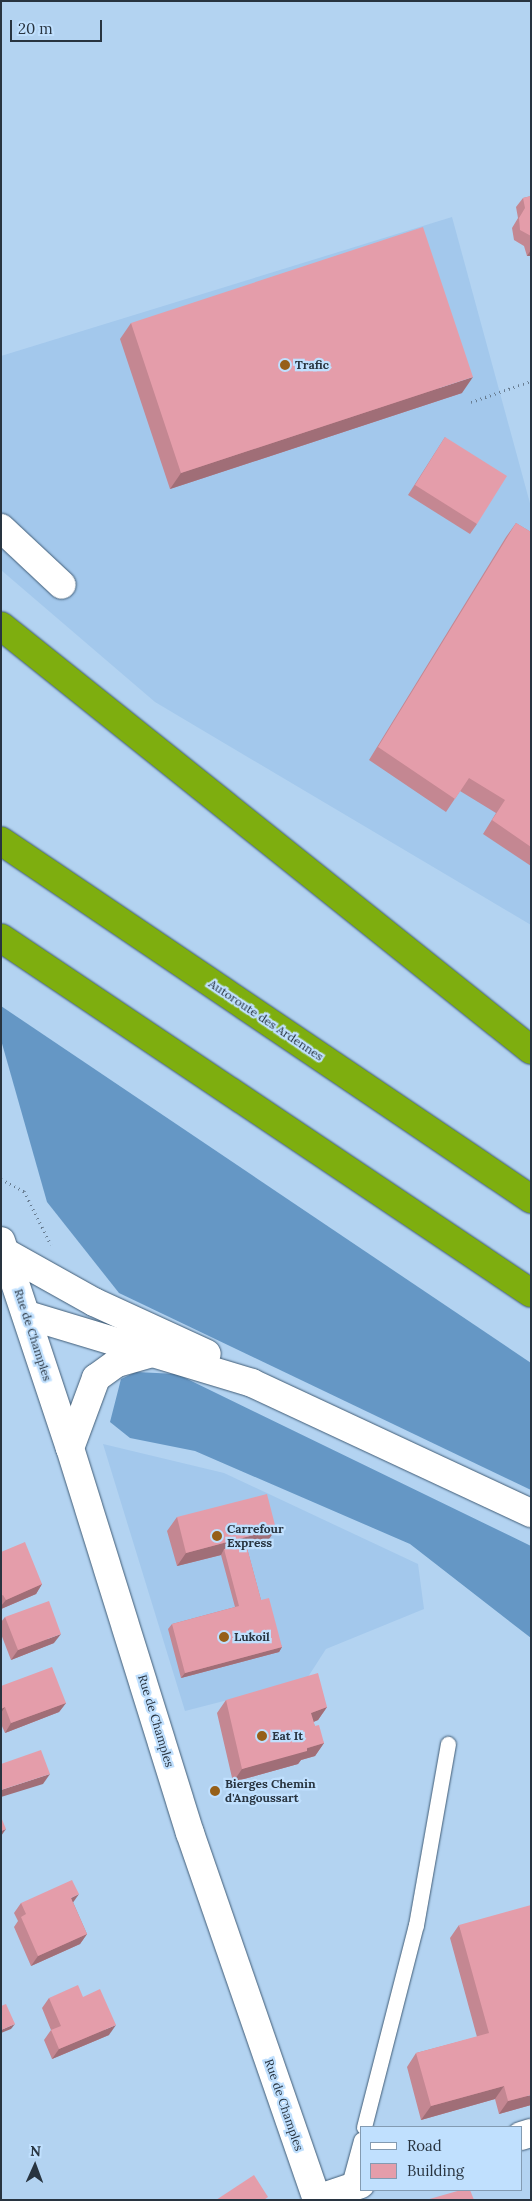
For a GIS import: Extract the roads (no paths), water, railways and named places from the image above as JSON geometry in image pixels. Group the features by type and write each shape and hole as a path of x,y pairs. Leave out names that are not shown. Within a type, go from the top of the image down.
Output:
{"highway":[{"path":"1,626 531,1050"},
{"name":"Autoroute des Ardennes","path":"1,841 531,1198"},
{"path":"1,938 531,1292"}],"street":[{"path":"1,528 62,585"},
{"path":"2,1248 94,1302 200,1350 252,1383"},
{"name":"Rue de Champles","path":"2,1248 27,1315 70,1448 190,1833 317,2199"},
{"path":"27,1315 155,1352 252,1383 531,1513"},
{"path":"70,1448 96,1378 117,1363 155,1352"},
{"path":"317,2199 354,2186"}],"lane":[{"path":"364,2126 416,1925 448,1744"},
{"path":"354,2186 360,2147"}],"place":[{"name":"Trafic","path":"285,365"},
{"name":"Carrefour Express","path":"217,1536"},
{"name":"Lukoil","path":"224,1637"},
{"name":"Eat It","path":"262,1736"},
{"name":"Bierges Chemin d'Angoussart","path":"215,1791"}]}
